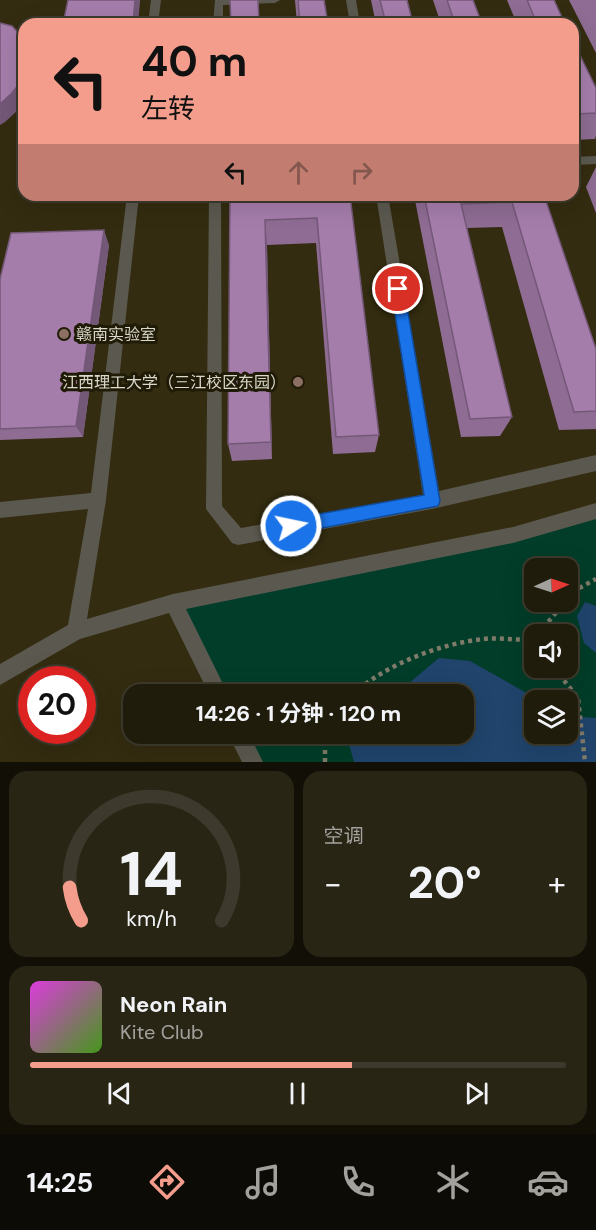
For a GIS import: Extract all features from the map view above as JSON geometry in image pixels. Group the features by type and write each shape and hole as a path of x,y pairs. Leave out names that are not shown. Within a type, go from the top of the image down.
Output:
{"street":[{"path":"154,18 156,0"},
{"path":"218,18 218,2 276,0"},
{"path":"351,0 354,18"},
{"path":"579,161 596,160"},
{"path":"76,631 98,500 132,201"},
{"path":"215,201 214,509 238,537 432,501 596,463"},
{"path":"383,201 432,501"},
{"path":"0,510 98,500"},
{"path":"0,675 76,631 173,603 513,535 596,511"},
{"path":"173,603 214,684"},
{"path":"243,744 253,762"}],"path":[{"path":"578,589 596,579"},
{"path":"546,624 556,612"},
{"path":"362,684 410,660 483,639 524,640"},
{"path":"562,678 578,698 585,762"},
{"path":"325,744 325,762"}],"shaded area":[{"name":"江西理工大学（三江校区东园）","path":"0,0 596,0 596,762 0,762"}],"green space":[{"path":"596,511 596,762 253,762 243,744 474,744 474,684 214,684 173,603"}],"water":[{"path":"585,602 596,606 596,653 584,643 577,616"},
{"path":"439,658 470,661 524,692 524,744 578,744 578,717 596,718 596,762 354,762 349,744 474,744 474,684 408,684"}],"building":[{"path":"68,0 135,0 134,18 64,18"},
{"path":"230,0 258,0 259,18 231,18"},
{"path":"298,0 324,0 327,18 300,18"},
{"path":"380,0 407,0 412,18 384,18"},
{"path":"447,0 473,0 480,18 453,18"},
{"path":"527,0 554,0 562,18 534,18"},
{"path":"0,23 12,26 18,32 18,85 0,104"},
{"path":"579,53 596,88 596,113 579,114"},
{"path":"230,201 351,201 379,435 336,437 317,218 265,220 271,442 228,444"},
{"path":"425,201 546,201 596,349 596,411 574,412 512,202 461,204 512,417 470,419"},
{"path":"104,230 76,426 0,429 0,279 11,233"}],"place":[{"name":"赣南实验室","path":"64,334"},
{"name":"江西理工大学（三江校区东园）","path":"298,382"}],"route":[{"path":"291,526 432,501 398,289"}]}
